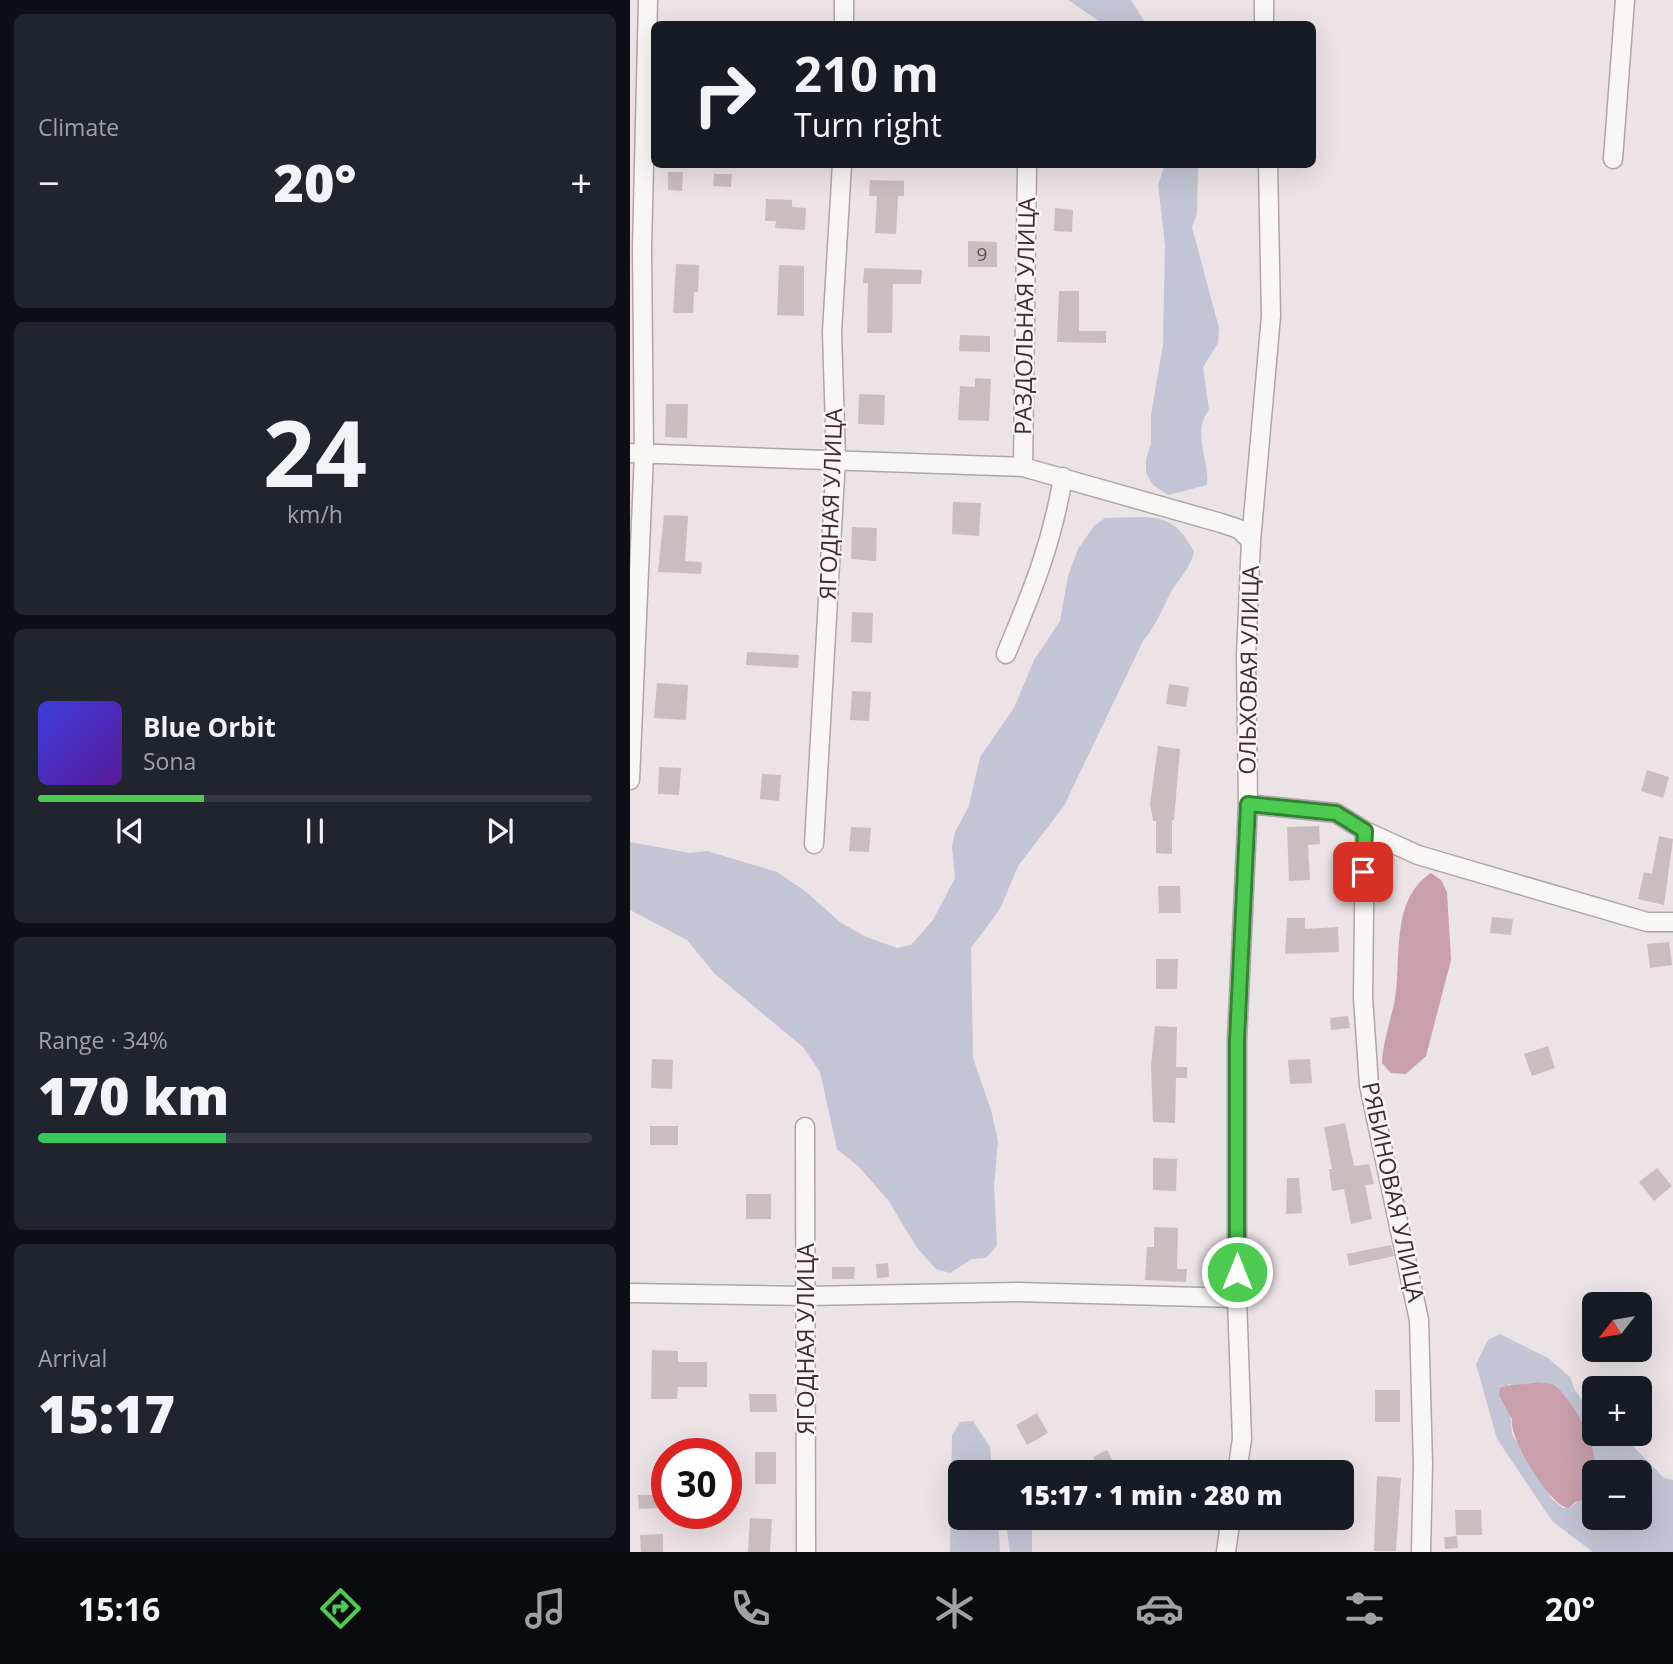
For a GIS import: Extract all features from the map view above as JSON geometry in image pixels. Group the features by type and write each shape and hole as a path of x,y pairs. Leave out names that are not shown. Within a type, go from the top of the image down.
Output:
{"street":[{"path":"630,780 648,0"},
{"path":"844,0 844,21"},
{"path":"1264,0 1264,21"},
{"path":"1613,159 1625,0"},
{"name":"ЯГОДНАЯ УЛИЦА","path":"814,844 836,459 832,332 842,168"},
{"name":"РАЗДОЛЬНАЯ УЛИЦА","path":"1023,467 1027,168"},
{"path":"1251,541 1271,316 1268,168"},
{"name":"ОЛЬХОВАЯ УЛИЦА","path":"637,453 1023,467 1221,523 1239,529 1251,541 1246,656 1248,804 1237,1040 1237,1298 1242,1440 1239,1460"},
{"path":"1006,654 1042,569 1055,524 1063,477"},
{"path":"1248,804 1336,813 1365,831 1418,855 1647,922 1673,922"},
{"name":"РЯБИНОВАЯ УЛИЦА","path":"1365,831 1363,997 1369,1085 1419,1320 1423,1464 1421,1552"},
{"name":"ЯГОДНАЯ УЛИЦА","path":"805,1127 806,1552"},
{"path":"630,1293 806,1296 1017,1292 1237,1298"},
{"path":"1226,1552 1229,1530"}],"shaded area":[{"path":"1068,0 1131,0 1144,21 1099,21"},
{"path":"1164,168 1198,168 1197,214 1192,227 1219,328 1218,343 1203,367 1209,410 1204,419 1201,437 1207,485 1168,495 1153,485 1146,473 1146,459 1151,444 1151,415 1163,345 1165,245 1158,185"},
{"path":"1146,517 1168,522 1186,538 1194,552 1143,641 1064,806 1018,866 1000,909 971,948 973,1058 991,1110 998,1141 994,1186 997,1246 986,1258 972,1259 950,1273 936,1269 917,1248 888,1200 859,1167 837,1149 820,1072 803,1047 715,974 687,940 630,910 630,842 690,853 707,851 777,872 805,891 840,922 864,936 897,948 911,945 933,920 955,878 952,847 955,832 969,806 980,757 1014,708 1034,660 1060,621 1068,576 1078,549 1094,526 1105,518"},
{"path":"1431,873 1441,880 1447,892 1451,960 1426,1056 1406,1074 1391,1073 1382,1063 1395,999 1403,914 1418,884"},
{"path":"1500,1334 1548,1358 1570,1377 1582,1400 1582,1420 1553,1384 1537,1382 1522,1387 1508,1384 1512,1434 1552,1499 1563,1508 1569,1508 1582,1498 1582,1530 1652,1530 1652,1466 1664,1478 1673,1480 1673,1552 1593,1552 1552,1521 1497,1439 1476,1364 1488,1340"},
{"path":"1553,1384 1559,1389 1582,1422 1582,1446 1592,1446 1594,1460 1582,1460 1582,1500 1569,1508 1552,1497 1532,1470 1517,1440 1512,1419 1499,1395 1500,1388"},
{"path":"973,1421 990,1447 991,1460 952,1460 952,1435 960,1422"},
{"path":"1591,1446 1633,1446 1646,1460 1593,1460"},
{"path":"950,1530 999,1530 1000,1552 950,1552"},
{"path":"1032,1530 1032,1552 1010,1552 1007,1531"}],"building":[{"path":"668,172 683,172 682,191 668,190"},
{"path":"714,174 732,174 731,187 713,186"},
{"path":"870,180 904,181 904,196 898,196 896,234 875,233 877,196 869,196"},
{"path":"766,199 792,200 792,207 806,208 805,230 775,228 776,221 765,221"},
{"path":"1055,208 1073,210 1072,232 1054,231"},
{"path":"968,241 997,242 997,267 968,267"},
{"path":"676,264 699,265 698,292 694,292 693,313 673,313"},
{"path":"779,265 804,266 804,316 777,315"},
{"path":"864,268 922,270 921,284 893,284 892,333 867,333 868,283 863,283"},
{"path":"1059,291 1079,291 1079,331 1106,331 1106,343 1057,342"},
{"path":"960,335 990,336 990,352 959,351"},
{"path":"975,378 991,379 989,421 958,420 960,386 975,387"},
{"path":"859,394 885,395 884,425 858,424"},
{"path":"666,404 688,404 687,438 665,437"},
{"path":"953,502 981,503 979,536 952,534"},
{"path":"664,515 688,516 685,561 702,562 701,574 658,572"},
{"path":"852,527 877,528 876,561 851,559"},
{"path":"852,612 873,613 872,643 851,642"},
{"path":"747,652 799,655 798,668 746,665"},
{"path":"657,683 688,685 686,720 654,718"},
{"path":"1169,684 1189,687 1186,707 1166,704"},
{"path":"852,691 871,692 869,721 850,720"},
{"path":"1158,746 1180,749 1172,820 1172,854 1156,853 1156,821 1153,821 1150,804"},
{"path":"659,767 681,768 679,795 658,794"},
{"path":"1647,770 1669,777 1663,798 1641,791"},
{"path":"762,774 781,775 779,801 760,799"},
{"path":"1319,826 1320,844 1308,845 1310,880 1289,881 1287,827"},
{"path":"851,827 871,828 869,852 849,851"},
{"path":"1659,836 1673,839 1664,905 1638,899 1644,872 1652,874"},
{"path":"1158,886 1180,886 1181,913 1159,913"},
{"path":"1492,917 1513,919 1511,935 1490,933"},
{"path":"1287,918 1305,918 1305,929 1338,927 1339,952 1285,954"},
{"path":"1669,942 1672,965 1650,968 1647,944"},
{"path":"1156,959 1178,959 1177,989 1156,989"},
{"path":"1348,1016 1350,1028 1331,1030 1330,1018"},
{"path":"1155,1026 1177,1027 1176,1067 1187,1067 1187,1078 1176,1078 1175,1123 1153,1122 1151,1066"},
{"path":"1548,1046 1555,1068 1532,1076 1524,1054"},
{"path":"652,1059 673,1060 672,1089 651,1088"},
{"path":"1310,1059 1312,1083 1290,1084 1288,1060"},
{"path":"1345,1123 1354,1166 1369,1164 1374,1184 1365,1185 1372,1219 1351,1224 1344,1189 1332,1191 1329,1169 1332,1169 1324,1127"},
{"path":"650,1126 678,1126 678,1145 650,1145"},
{"path":"1153,1158 1177,1159 1176,1191 1153,1190"},
{"path":"1657,1168 1672,1186 1654,1201 1639,1182"},
{"path":"1287,1178 1299,1178 1302,1213 1286,1214"},
{"path":"746,1194 771,1194 771,1219 746,1219"},
{"path":"1154,1227 1178,1228 1177,1269 1187,1269 1186,1282 1145,1280 1147,1247 1154,1247"},
{"path":"1391,1245 1394,1256 1349,1266 1347,1254"},
{"path":"888,1263 889,1277 877,1278 876,1264"},
{"path":"832,1267 855,1267 854,1279 832,1279"},
{"path":"652,1350 678,1351 678,1362 707,1362 707,1387 678,1387 677,1399 651,1399"},
{"path":"1375,1390 1400,1390 1400,1422 1375,1422"},
{"path":"749,1394 776,1394 777,1412 750,1412"},
{"path":"1037,1413 1048,1433 1027,1445 1016,1425"},
{"path":"1107,1450 1112,1460 1095,1460 1093,1457"},
{"path":"755,1452 776,1452 776,1484 755,1484"},
{"path":"1377,1476 1401,1478 1396,1551 1374,1551"},
{"path":"638,1495 651,1495 651,1508 639,1509"},
{"path":"1455,1510 1481,1510 1482,1535 1456,1535"},
{"path":"750,1518 772,1519 770,1552 748,1552"},
{"path":"663,1534 663,1552 641,1552 640,1535"},
{"path":"1457,1536 1458,1548 1445,1549 1444,1537"}],"route":[{"path":"1237,1272 1237,1040 1248,804 1336,813 1365,831 1363,872"}]}
